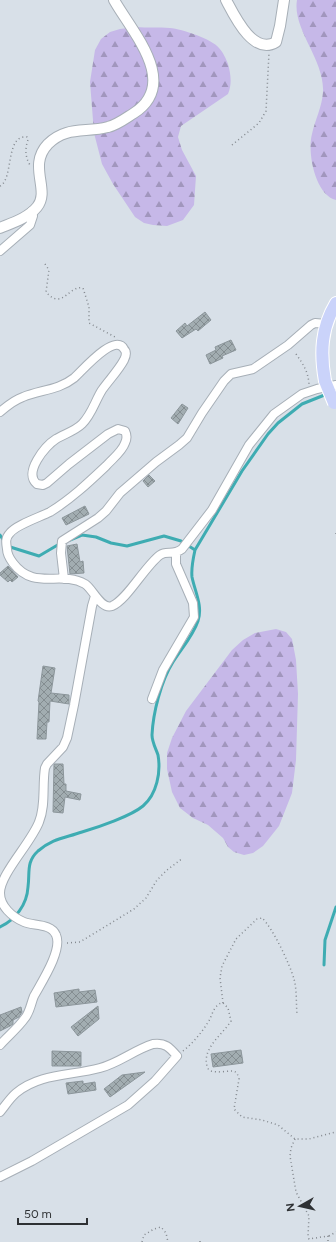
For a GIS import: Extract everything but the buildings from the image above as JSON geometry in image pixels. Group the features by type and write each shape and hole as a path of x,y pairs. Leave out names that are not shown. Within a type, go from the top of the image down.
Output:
{"main road":[{"path":"335,404 322,351 328,315 336,302"}],"street":[{"path":"0,228 24,217 36,207 41,199 38,167 40,155 53,139 65,133 109,127 139,110 151,96 154,82 149,58 114,0"},
{"path":"226,0 246,32 256,42 263,45 269,45 276,42 284,0"},
{"path":"0,251 30,225 33,216 32,211"},
{"path":"64,579 62,544 98,518 106,511 120,493 187,438 202,413 224,381 231,374 253,369 288,344 311,325 315,323 326,324"},
{"path":"0,412 22,398 64,384 111,346 123,346 126,350 126,356 102,391 90,414 81,425 50,445 33,469 33,479 37,484 44,485 68,464 100,440 118,429 125,431 127,438 123,447 112,460 73,496 48,513 11,531 6,539 7,553 23,573 39,580 64,579 84,584 89,587 95,596 106,606 112,606 124,596 160,555 179,551"},
{"path":"152,699 163,670 194,617 193,603 176,564 179,551 212,510 250,445 263,426 274,414 302,394 331,383"},
{"path":"0,1045 25,1019 29,1012 34,996 41,986 58,943 57,935 54,932 44,926 24,922 14,916 3,906 1,902 1,887 3,880 36,831 43,808 45,768 63,747 67,738 95,596"},
{"path":"0,1112 14,1094 27,1084 49,1077 109,1065 153,1044 158,1043 169,1046 178,1056 155,1081 128,1105 32,1161 0,1177"}],"path":[{"path":"232,145 259,123 266,111 269,45"},
{"path":"0,186 7,179 8,168 14,145 23,136 27,137 28,140 26,152 28,162 40,180"},
{"path":"45,264 49,270 46,292 50,297 57,299 65,297 79,287 83,288 89,307 89,323 117,338 120,345"},
{"path":"296,354 304,365 308,374 309,392"},
{"path":"58,943 80,942 134,910 146,898 157,880 166,870 183,858"},
{"path":"297,1014 295,980 272,933 262,918 258,919 236,940 222,966 220,978 223,1002 228,1008 231,1021 207,1054 206,1060 208,1068 211,1070 236,1072 238,1079 234,1109 242,1117 262,1120 278,1125 295,1140 308,1139 336,1132"},
{"path":"178,1056 199,1034 209,1020 216,1006 223,1002"},
{"path":"295,1140 291,1148 290,1156 296,1192 309,1216 309,1239 328,1236 336,1232"},
{"path":"142,1242 144,1236 154,1229 161,1227 166,1233 168,1242"},
{"path":"328,1236 328,1242"}],"green space":[{"path":"297,0 336,0 336,200 323,190 314,172 311,142 313,129 322,98 322,80 319,68 299,22"},
{"path":"136,27 175,29 189,32 204,38 220,50 227,62 230,72 231,83 228,94 181,126 178,137 182,150 196,176 194,205 183,220 167,226 144,223 135,217 113,184 102,164 94,133 90,82 95,50 101,39 110,32"},
{"path":"276,629 286,632 292,639 296,660 298,694 296,760 292,793 279,826 263,846 253,853 244,855 234,852 228,847 223,838 208,825 193,818 180,808 172,792 167,769 167,753 172,738 186,711 232,650 243,640 255,633"}],"waterway":[{"path":"0,927 11,920 23,906 29,882 30,863 38,851 54,841 131,814 143,806 152,795 157,782 159,768 158,755 153,743 152,735 158,697 173,662 193,632 198,621 200,610 192,577 192,564 195,550 242,471 268,434 278,423 302,404 327,394"},
{"path":"0,535 4,541"},
{"path":"70,540 82,535 96,537 111,543 127,546 164,536 181,541 195,550"},
{"path":"7,546 39,556 61,543"},
{"path":"324,965 325,940 336,907"}]}
